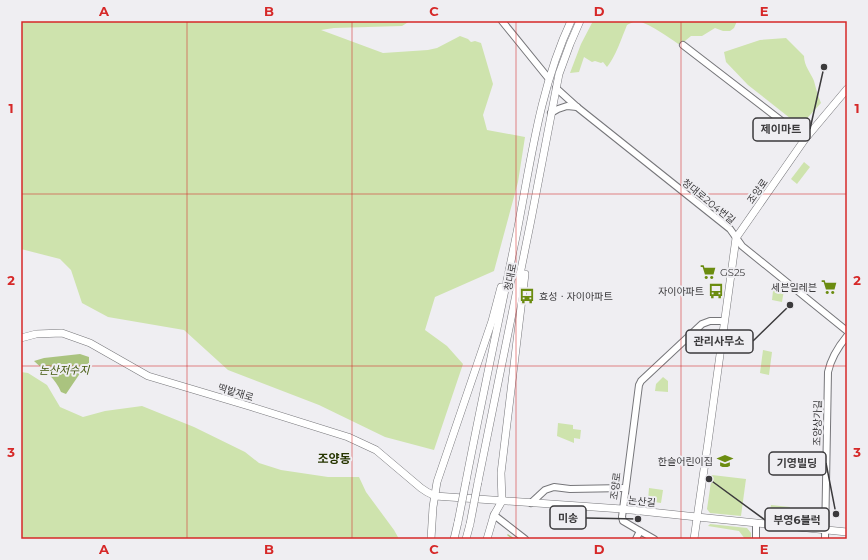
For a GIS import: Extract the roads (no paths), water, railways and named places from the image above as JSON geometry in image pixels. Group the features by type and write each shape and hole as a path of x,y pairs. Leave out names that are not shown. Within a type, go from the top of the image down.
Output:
{"street":[{"path":"502,21 556,88"},
{"name":"청대로","path":"454,539 539,118 558,51 571,21"},
{"name":"청대로","path":"466,539 559,74 580,21"},
{"path":"683,45 805,139"},
{"name":"청대로204번길","path":"556,88 730,229 742,246 847,330"},
{"name":"조양로","path":"694,539 736,238 805,139 847,89"},
{"path":"551,113 567,106 578,107"},
{"path":"430,539 437,482 493,319 519,219"},
{"path":"487,539 494,515 502,501 501,473 531,220"},
{"name":"조양로","path":"622,509 638,388 640,383 702,324 707,321 724,321"},
{"name":"떡밭재로","path":"21,338 36,334 62,333 90,344 148,376 348,437 376,450 421,488 435,496"},
{"name":"조양상가길","path":"825,539 828,372 835,351 847,336"},
{"path":"531,503 545,490 554,487 570,489 625,488"},
{"name":"논산길","path":"435,496 622,509 847,532"},
{"path":"622,509 623,520 654,539"},
{"path":"494,515 525,539"},
{"path":"756,523 756,539"},
{"path":"636,539 640,531"}],"water":[{"name":"논산저수지","path":"80,354 89,357 89,363 85,366 66,394 61,392 53,379 34,361 44,358"}],"waterway":[{"path":"508,535 514,539"}],"place":[{"name":"제이마트","path":"824,67"},
{"name":"GS25","path":"708,272"},
{"name":"세븐일레븐","path":"829,287"},
{"name":"자이아파트","path":"716,291"},
{"name":"효성ㆍ자이아파트","path":"527,296"},
{"name":"관리사무소","path":"790,305"},
{"name":"한슬어린이집","path":"725,461"},
{"name":"부영6블럭","path":"709,479"},
{"name":"기영빌딩","path":"836,514"},
{"name":"미송","path":"638,519"}],"district":[{"name":"조양동","path":"334,459"}]}
